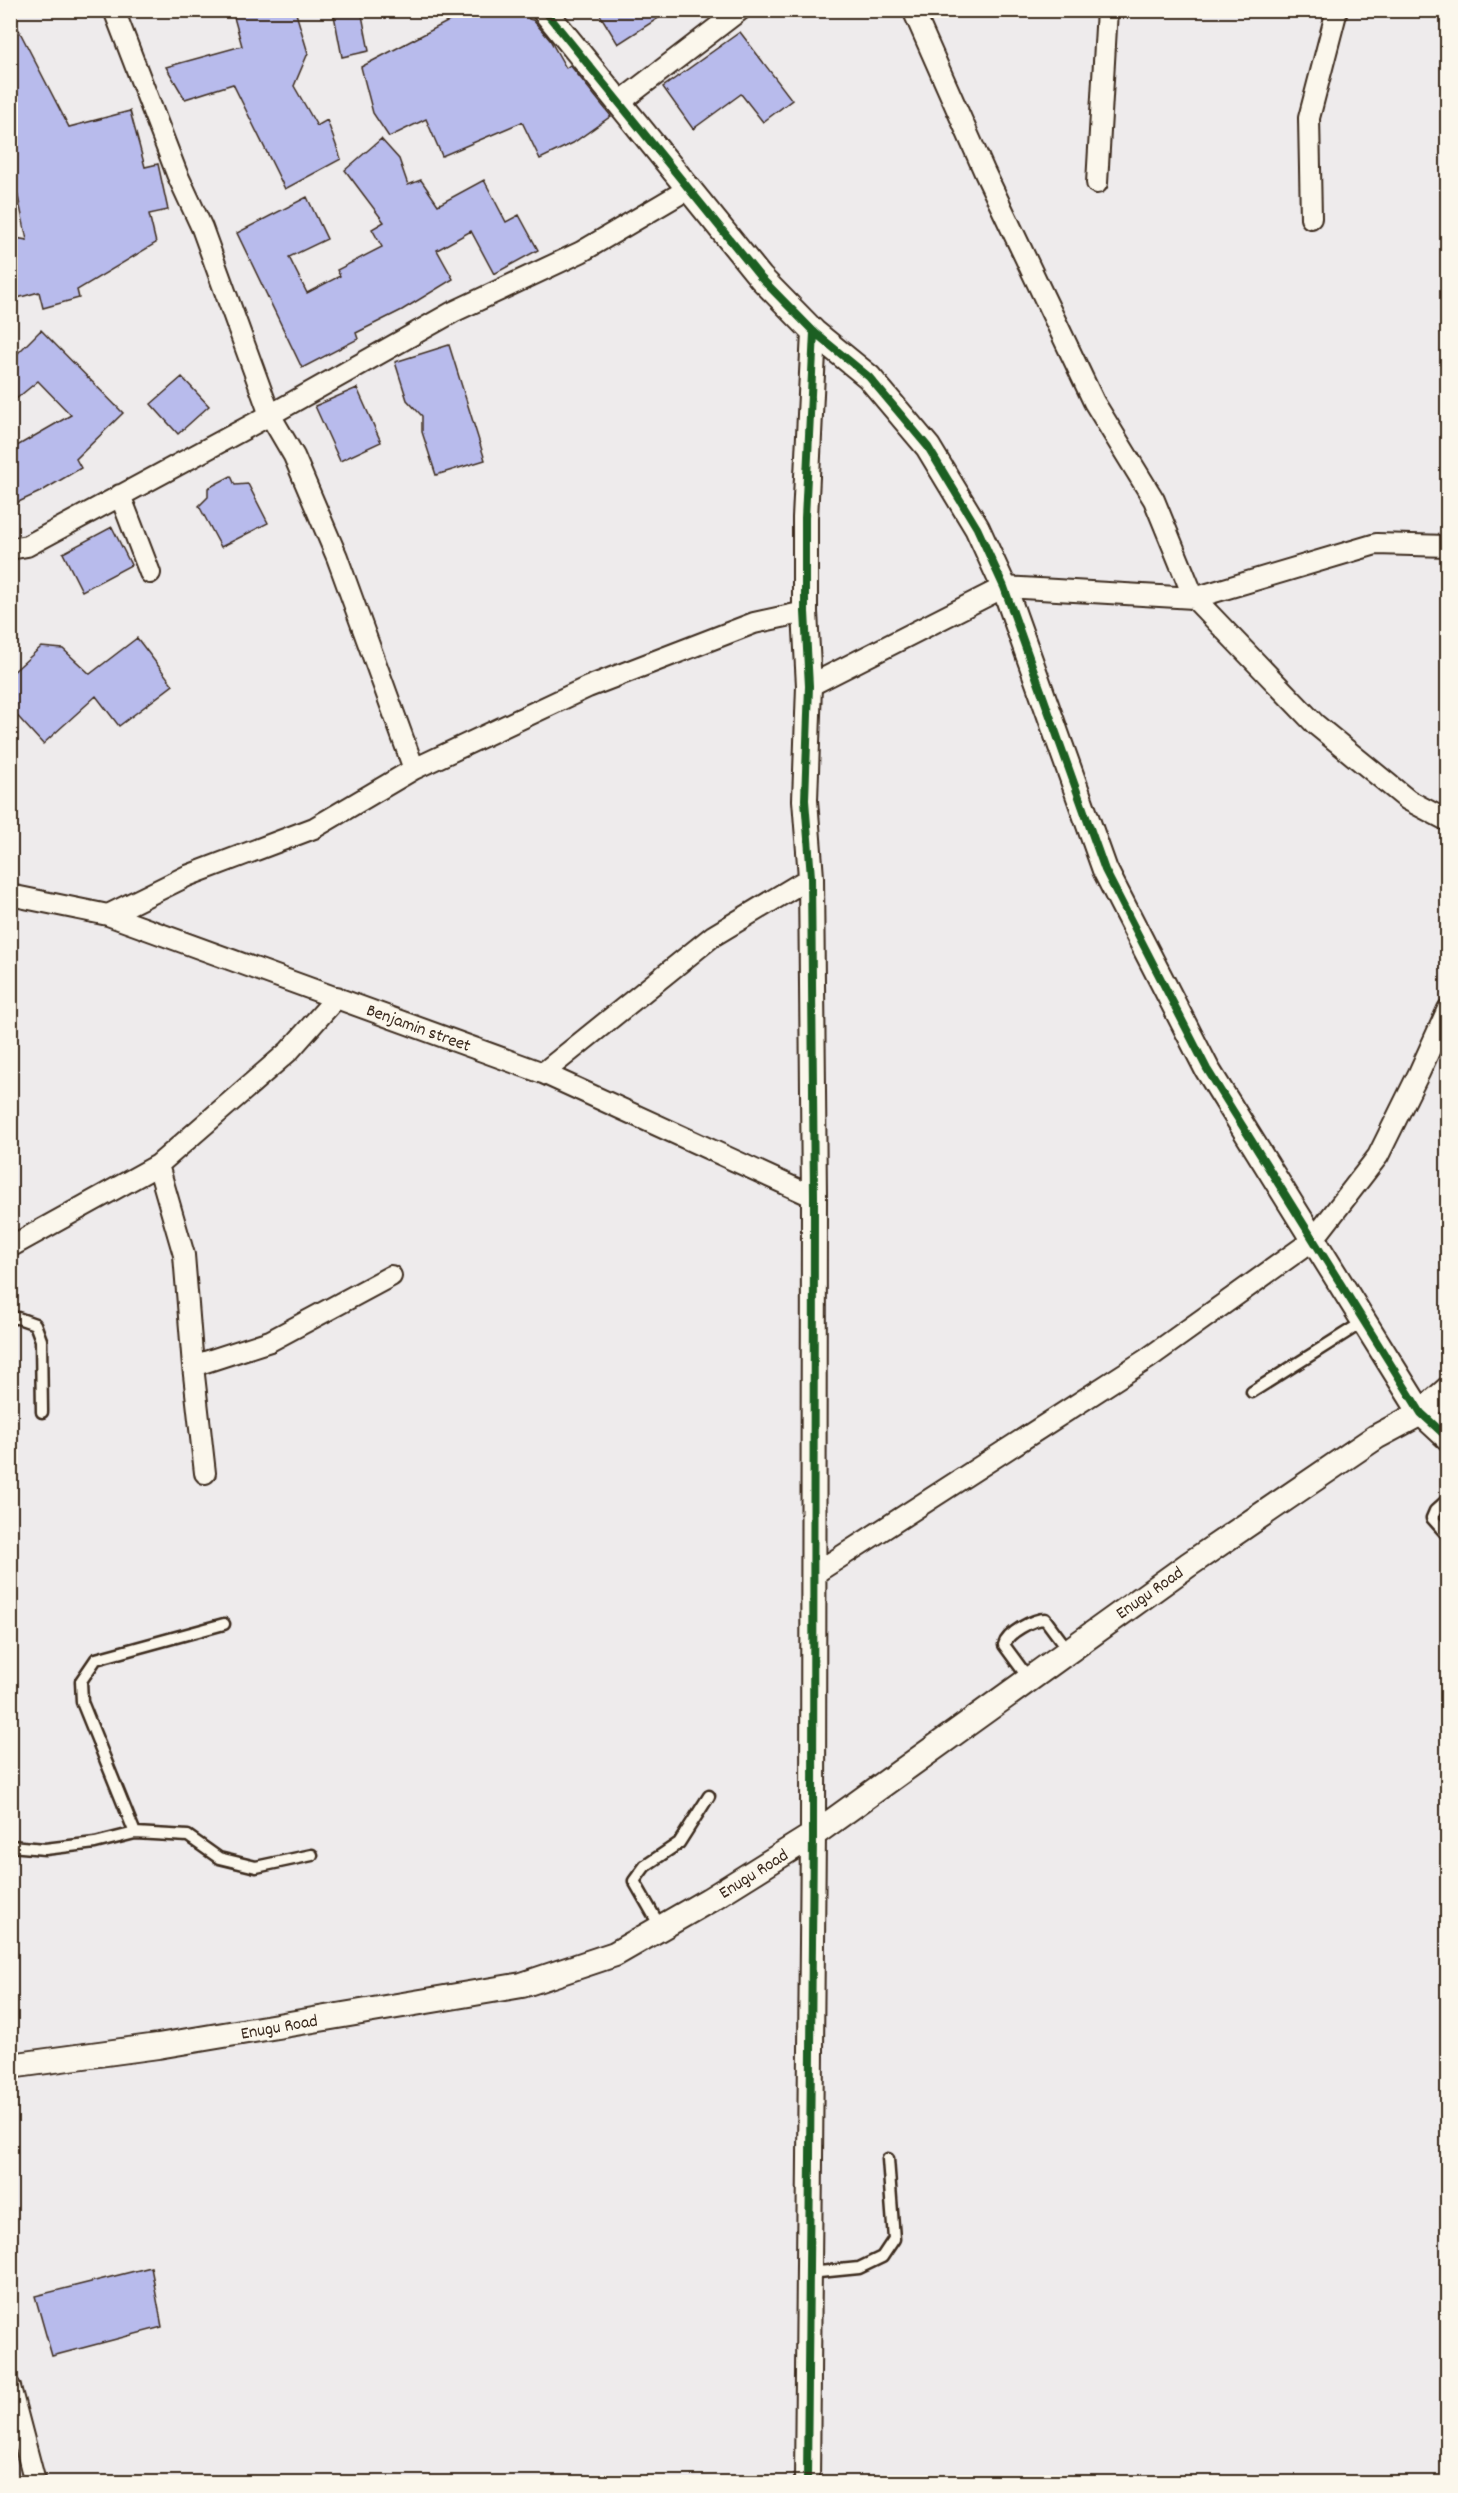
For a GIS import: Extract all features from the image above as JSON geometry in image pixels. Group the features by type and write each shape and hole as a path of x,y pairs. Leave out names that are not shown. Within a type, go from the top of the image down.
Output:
{"street":[{"path":"114,10 177,174 202,228 270,415 294,456 337,557 414,769"},
{"path":"544,10 761,278 813,332 869,377 928,447 977,528 1004,587 1105,870 1207,1069 1421,1413 1448,1438"},
{"path":"620,102 740,10"},
{"path":"913,10 985,173 1094,402 1154,500 1194,598 1315,724 1408,800 1448,821"},
{"path":"1096,183 1107,10"},
{"path":"1311,218 1309,118 1337,10"},
{"path":"10,549 27,546 270,415 453,312 581,252 688,189"},
{"path":"807,2482 813,1835 814,1197 811,877 805,800 809,686 805,612 805,518 813,332"},
{"path":"120,495 150,573"},
{"path":"809,686 1004,587 1194,598 1376,544 1448,546"},
{"path":"108,915 187,876 314,828 414,769 588,687 754,623 805,612"},
{"path":"543,1073 714,936 811,877"},
{"name":"Benjamin street","path":"10,895 108,915 543,1073 814,1197"},
{"path":"10,1247 158,1165 289,1051 337,997"},
{"path":"814,1574 1147,1359 1313,1239 1378,1156 1448,1009"},
{"path":"158,1165 184,1255 205,1473"},
{"path":"193,1366 270,1341 392,1276"},
{"name":"Enugu Road","path":"10,2066 158,2046 522,1984 615,1954 813,1835 1188,1564 1366,1444 1421,1413 1448,1389"},
{"path":"10,2387 35,2482"}],"lane":[{"path":"10,1318 18,1318 35,1324 41,1340 42,1412"},
{"path":"1252,1392 1363,1322"},
{"path":"1448,1499 1435,1511 1432,1518 1448,1536"},
{"path":"1029,1678 1004,1645 1010,1636 1039,1619 1045,1619 1068,1650"},
{"path":"135,1833 82,1702 81,1681 96,1659 224,1624"},
{"path":"661,1928 634,1881 645,1866 679,1843 709,1796"},
{"path":"10,1846 45,1849 95,1842 135,1833 188,1836 219,1858 256,1867 312,1855"},
{"path":"809,2273 859,2268 882,2257 894,2239 888,2159"}],"building":[{"path":"232,10 295,10 308,53 294,86 317,126 327,120 341,159 285,189 233,84 185,99 166,67 242,46"},
{"path":"333,10 361,10 369,51 342,57"},
{"path":"470,10 525,10 529,19 533,20 550,40 566,68 570,65 611,116 573,143 540,159 522,122 442,156 426,119 389,137 373,113 361,67"},
{"path":"597,10 671,10 618,44"},
{"path":"10,13 69,127 130,111 145,167 158,164 168,210 149,214 156,243 77,290 79,298 43,308 39,292 10,300 10,237 27,240 12,167 10,168"},
{"path":"740,32 792,100 763,122 741,94 693,129 663,87"},
{"path":"381,139 399,159 408,185 421,180 438,205 484,180 506,222 519,215 538,250 494,274 471,231 437,250 453,279 402,310 356,333 358,339 302,368 237,233 307,197 327,239 289,257 307,293 340,276 337,270 382,247 372,229 384,222 345,170"},
{"path":"41,330 123,413 76,459 81,468 42,491 10,506 10,450 71,415 38,381 10,404 10,361"},
{"path":"449,345 485,460 436,475 422,432 422,416 407,400 395,362"},
{"path":"182,377 209,406 178,434 151,404"},
{"path":"357,388 381,442 340,461 315,406"},
{"path":"231,476 235,485 248,484 268,523 221,547 199,506 208,497 208,488"},
{"path":"112,527 131,565 82,591 63,553"},
{"path":"137,638 173,685 119,726 96,696 43,744 10,708 10,675 41,647 63,649 90,674"},
{"path":"151,2267 162,2327 52,2356 35,2296"}],"cycle path":[{"path":"544,10 761,278 814,332 869,377 928,447 977,528 1004,587 1105,870 1207,1069 1421,1413 1448,1438"},
{"path":"807,2482 813,1835 814,1197 811,877 805,800 809,686 805,612 805,518 814,332"}]}
